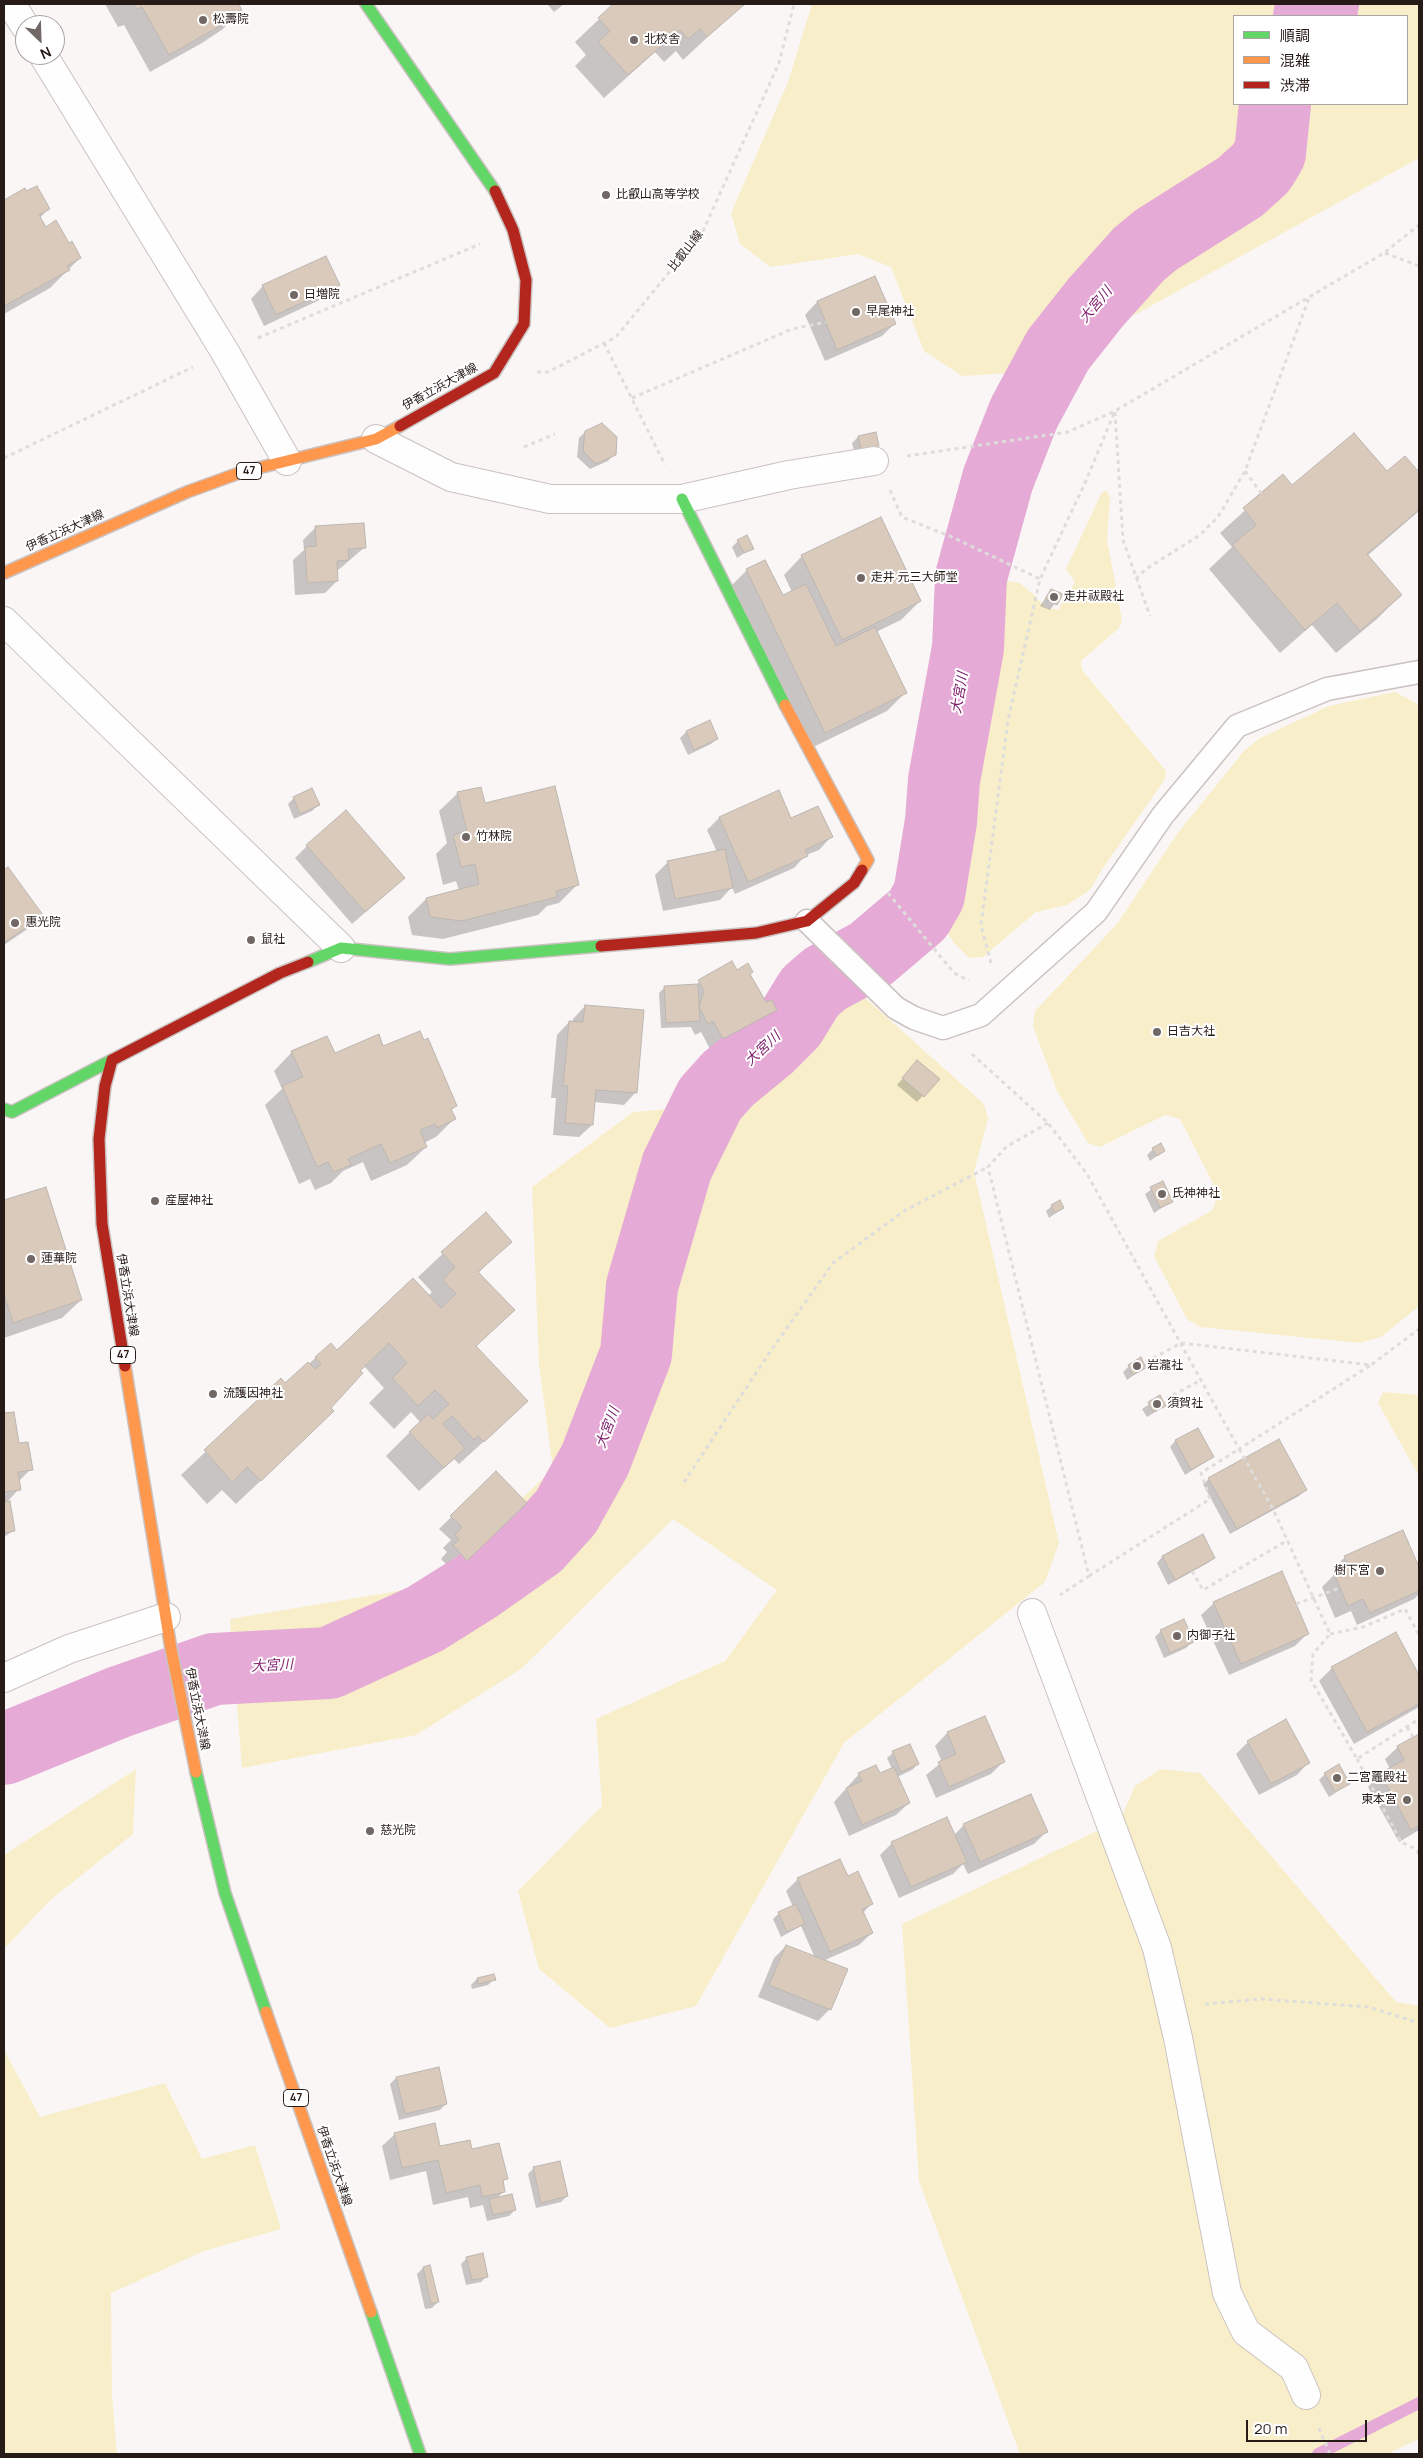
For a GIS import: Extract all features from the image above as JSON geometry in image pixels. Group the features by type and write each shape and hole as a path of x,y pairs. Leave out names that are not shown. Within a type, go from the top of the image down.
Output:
{"main road":[{"name":"伊香立浜大津線","path":"4,573 187,492 242,472 376,439 494,373 524,324 526,280 513,230 492,184 366,4"},
{"path":"4,1109 12,1112 280,973 341,948 450,959 756,933 807,921 828,906 854,883 868,860 784,702 682,499"},
{"name":"伊香立浜大津線","path":"112,1060 105,1086 99,1139 102,1224 171,1649 188,1738 225,1893 420,2454"}],"street":[{"path":"12,4 18,15"},
{"path":"49,65 226,352 287,461"},
{"path":"376,439 451,477 550,499 682,499 789,475 876,460"},
{"path":"4,621 341,948"},
{"path":"1032,1612 1157,1948 1228,2292 1246,2332 1294,2368 1306,2395"},
{"path":"4,1678 69,1649 166,1617"}],"lane":[{"path":"807,921 896,1008 914,1018 943,1028 981,1015 1096,912 1163,815 1238,726 1328,689 1419,672"}],"path":[{"name":"比叡山線","path":"494,373 548,372 616,337 702,232 779,63 794,4"},
{"path":"1040,579 952,537 902,517 876,460 1068,432 1115,411 1309,298 1384,253 1419,225"},
{"path":"1384,253 1419,266"},
{"path":"1136,579 1146,569 1200,534 1218,517 1245,471 1309,298"},
{"path":"632,398 792,330 826,322"},
{"path":"604,343 682,499"},
{"path":"1001,997 981,924 1008,720 1040,579 1086,483 1115,411"},
{"path":"1115,411 1123,540 1150,616"},
{"path":"524,447 556,434"},
{"path":"1245,471 1261,493"},
{"path":"894,900 954,973 1001,997"},
{"path":"943,1028 1048,1123 1087,1174 1288,1540 1330,1634"},
{"path":"684,1482 772,1349 833,1263 904,1211 988,1167 1006,1147 1048,1123"},
{"path":"988,1167 1089,1576"},
{"path":"1032,1612 1210,1499 1201,1473 1371,1365 1419,1329"},
{"path":"1146,1362 1181,1343 1371,1365"},
{"path":"1166,1398 1201,1380"},
{"path":"1192,1571 1203,1590 1288,1540"},
{"path":"1296,1604 1340,1588"},
{"path":"1419,1635 1405,1609 1363,1627 1330,1634 1313,1654 1310,1680 1357,1759 1401,1842 1416,1849 1419,1854"},
{"path":"1357,1759 1419,1719"},
{"path":"1407,1728 1413,1738"},
{"path":"1170,2007 1271,2000 1369,2007 1419,2023"}],"shaded area":[{"path":"812,4 1419,4 1419,158 1031,372 962,376 924,351 891,267 858,254 771,267 740,244 731,213 788,82"},
{"path":"1106,490 1110,497 1107,540 1122,620 1119,628 1081,661 1082,670 1166,771 1165,779 1103,868 1090,890 1067,905 1036,912 983,957 969,958 954,943 945,929 944,918 958,872 968,813 962,777 963,749 985,664 987,587 994,579 1020,583 1046,608 1058,610 1075,582 1066,569 1101,494"},
{"path":"1395,692 1416,703 1419,708 1419,1306 1381,1337 1359,1343 1200,1327 1187,1319 1154,1256 1158,1241 1213,1210 1218,1193 1180,1119 1165,1115 1100,1147 1088,1143 1057,1091 1033,1026 1035,1011 1117,924 1177,834 1244,751 1260,738 1329,706"},
{"path":"836,987 854,988 984,1104 988,1119 974,1172 1059,1543 1045,1582 844,1743 696,2006 610,2028 539,1969 518,1891 602,1806 596,1719 725,1661 777,1590 673,1519 521,1669 416,1735 242,1768 230,1619 428,1586 553,1469 539,1365 532,1187 633,1112 727,1104 786,1049 811,1015"},
{"path":"1383,1392 1419,1395 1419,1476 1378,1403"},
{"path":"136,1769 133,1834 49,1901 4,1949 4,1855"},
{"path":"1161,1769 1200,1773 1396,2002 1419,2006 1419,2439 1387,2454 1020,2454 919,2181 902,1924 1120,1820 1135,1786"},
{"path":"4,2050 40,2117 165,2083 202,2159 255,2145 281,2229 204,2251 111,2293 112,2395 117,2454 4,2454"}],"building":[{"path":"133,4 239,4 242,11 221,23 222,25 169,55 142,7 137,9"},
{"name":"北校舎","path":"613,4 745,4 707,37 700,29 688,39 680,30 628,75 598,42 610,31 598,18"},
{"path":"37,186 50,209 39,215 46,227 56,220 69,243 72,241 81,258 67,266 70,270 4,306 4,200 25,188 26,191"},
{"path":"326,256 340,285 276,315 262,285"},
{"name":"早尾神社","path":"875,276 896,324 837,350 817,301"},
{"path":"602,423 617,437 616,455 596,464 583,451 585,431"},
{"path":"876,432 879,446 861,450 858,436"},
{"path":"1354,433 1387,471 1405,456 1419,472 1419,510 1367,554 1402,595 1360,631 1337,603 1305,630 1232,545 1256,525 1243,508 1283,474 1292,485"},
{"name":"走井 元三大師堂","path":"881,517 921,601 842,640 801,555"},
{"path":"364,523 366,548 348,549 349,560 337,561 338,581 307,583 305,547 316,546 315,526"},
{"path":"747,535 754,549 744,553 737,540"},
{"path":"765,560 783,595 806,584 836,646 875,627 907,693 825,733 746,569"},
{"name":"走井祓殿社","path":"1051,589 1063,594 1057,605 1045,599"},
{"path":"710,720 718,739 694,750 686,731"},
{"path":"555,786 579,885 556,891 557,897 462,921 430,917 426,898 479,884 475,864 461,867 453,835 467,831 457,792 481,787 485,803"},
{"path":"312,788 320,805 300,814 293,797"},
{"path":"779,790 791,818 818,806 833,837 805,850 808,856 748,882 719,817"},
{"path":"346,810 405,878 365,912 306,845"},
{"path":"725,849 733,888 675,899 667,861"},
{"path":"8,867 43,915 4,943 4,870"},
{"path":"732,961 737,970 748,963 753,972 750,974 766,1002 772,1000 777,1010 723,1039 713,1021 708,1024 699,1007 704,991 698,980"},
{"path":"698,984 700,1021 666,1023 664,986"},
{"path":"585,1005 644,1010 637,1093 596,1090 593,1125 565,1123 568,1086 563,1086 569,1021 583,1022"},
{"path":"420,1031 424,1040 428,1038 457,1106 451,1109 456,1119 437,1128 435,1124 420,1130 427,1147 390,1163 381,1144 348,1159 351,1165 333,1172 328,1162 317,1167 282,1086 303,1077 291,1051 327,1036 335,1053 379,1034 383,1046"},
{"path":"917,1060 940,1079 924,1097 902,1078"},
{"path":"1161,1143 1165,1151 1157,1156 1152,1148"},
{"name":"氏神神社","path":"1163,1181 1173,1202 1160,1208 1150,1187"},
{"path":"46,1187 82,1300 13,1323 4,1294 4,1200"},
{"path":"1060,1200 1064,1208 1055,1213 1051,1205"},
{"path":"486,1212 512,1242 478,1272 515,1310 476,1346 528,1401 484,1442 478,1436 474,1440 452,1416 443,1424 465,1448 444,1468 409,1432 428,1414 433,1419 449,1404 435,1390 418,1406 392,1378 407,1363 389,1343 360,1371 363,1373 331,1408 334,1411 261,1481 247,1467 232,1482 204,1450 281,1378 285,1383 308,1362 315,1369 321,1364 315,1357 331,1343 337,1350 413,1278 441,1308 456,1294 443,1280 455,1267 441,1252"},
{"name":"岩瀧社","path":"1141,1357 1146,1368 1133,1375 1128,1365"},
{"name":"須賀社","path":"1160,1395 1166,1406 1153,1412 1148,1402"},
{"path":"14,1412 19,1443 28,1442 33,1470 18,1472 21,1490 4,1492 4,1413"},
{"path":"1198,1428 1214,1457 1191,1470 1175,1440"},
{"path":"1279,1439 1307,1490 1237,1529 1208,1478"},
{"path":"496,1471 527,1503 467,1561 453,1545 459,1540 455,1535 462,1527 450,1516"},
{"path":"10,1501 15,1531 4,1533 4,1502"},
{"name":"樹下宮","path":"1403,1530 1419,1567 1419,1591 1370,1613 1363,1599 1348,1606 1334,1574 1349,1567 1344,1556"},
{"path":"1203,1534 1215,1558 1175,1580 1162,1556"},
{"path":"1282,1571 1309,1634 1241,1664 1213,1602"},
{"name":"内御子社","path":"1184,1619 1194,1642 1170,1653 1160,1630"},
{"path":"1396,1632 1419,1675 1419,1704 1367,1732 1331,1667"},
{"path":"985,1716 1005,1762 949,1787 938,1762 956,1754 947,1732"},
{"path":"1286,1719 1310,1763 1271,1784 1247,1741"},
{"name":"東本宮","path":"1419,1734 1419,1826 1411,1830 1380,1773 1404,1760 1397,1746"},
{"path":"910,1744 919,1764 901,1772 892,1751"},
{"name":"二宮竈殿社","path":"1339,1764 1350,1784 1335,1792 1324,1773"},
{"path":"876,1765 880,1773 894,1767 910,1803 862,1825 846,1788 862,1781 858,1773"},
{"path":"1031,1794 1048,1832 980,1862 963,1824"},
{"path":"947,1817 967,1862 911,1887 891,1842"},
{"path":"840,1859 848,1876 858,1871 873,1904 862,1909 873,1933 830,1952 797,1878"},
{"path":"796,1904 805,1924 787,1932 778,1912"},
{"path":"786,1945 848,1969 831,2010 769,1985"},
{"path":"494,1974 496,1980 478,1984 477,1978"},
{"path":"439,2067 447,2104 405,2114 396,2077"},
{"path":"435,2123 440,2146 470,2140 472,2149 499,2143 508,2179 503,2180 505,2192 482,2197 480,2185 446,2193 438,2160 402,2168 394,2133"},
{"path":"560,2161 568,2196 541,2203 533,2167"},
{"path":"512,2194 516,2210 493,2215 489,2199"},
{"path":"483,2253 488,2277 472,2280 466,2257"},
{"path":"430,2265 439,2302 431,2304 423,2267"}],"waterway":[{"name":"大宮川","path":"1310,15 1323,4"},
{"name":"大宮川","path":"4,1749 119,1702 214,1669 329,1663 425,1619 476,1587 537,1544 566,1512 595,1460 636,1354 642,1286 677,1166 710,1099 728,1079 768,1046 791,1023 810,992 825,979 871,954 918,914 929,895 941,821 944,780 968,648 971,577 998,479 1024,413 1058,350 1096,302 1139,254 1156,240 1240,187 1261,168 1270,153 1275,105"},
{"path":"1318,2454 1419,2403"}],"traffic: fast":[{"path":"366,4 495,191"},
{"path":"682,499 785,705"},
{"path":"308,962 341,948 450,959 601,946"},
{"path":"4,1109 12,1112 112,1060"},
{"path":"196,1772 225,1893 266,2012"},
{"path":"371,2312 420,2454"}],"traffic: slow":[{"path":"4,573 187,492 242,472 376,439 400,426"},
{"path":"785,705 868,860 862,870"},
{"path":"125,1366 171,1649 196,1772"},
{"path":"266,2012 371,2312"}],"traffic: jam":[{"path":"400,426 494,373 524,324 526,280 513,230 495,191"},
{"path":"601,946 756,933 807,921 854,883 862,870"},
{"path":"112,1060 280,973 308,962"},
{"path":"112,1060 105,1086 99,1139 102,1224 125,1366"}],"place":[{"name":"松壽院","path":"203,20"},
{"name":"北校舎","path":"634,40"},
{"name":"比叡山高等学校","path":"606,195"},
{"name":"日増院","path":"294,295"},
{"name":"早尾神社","path":"856,312"},
{"name":"走井 元三大師堂","path":"861,578"},
{"name":"走井祓殿社","path":"1054,597"},
{"name":"竹林院","path":"466,837"},
{"name":"惠光院","path":"15,923"},
{"name":"鼠社","path":"251,940"},
{"name":"日吉大社","path":"1157,1032"},
{"name":"氏神神社","path":"1162,1194"},
{"name":"産屋神社","path":"155,1201"},
{"name":"蓮華院","path":"31,1259"},
{"name":"岩瀧社","path":"1137,1366"},
{"name":"流護因神社","path":"213,1394"},
{"name":"須賀社","path":"1157,1404"},
{"name":"樹下宮","path":"1380,1571"},
{"name":"内御子社","path":"1177,1636"},
{"name":"二宮竈殿社","path":"1337,1778"},
{"name":"東本宮","path":"1407,1800"},
{"name":"慈光院","path":"370,1831"}]}
